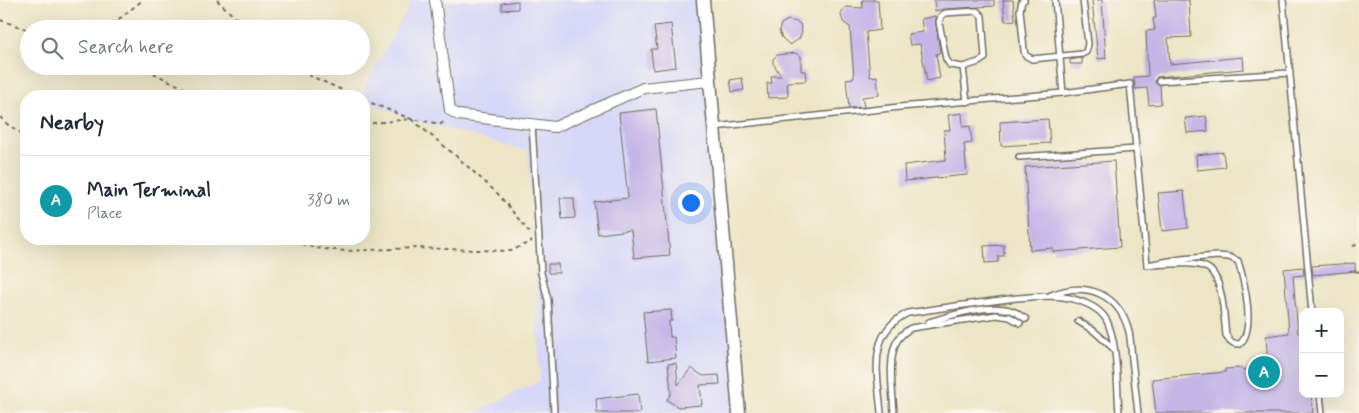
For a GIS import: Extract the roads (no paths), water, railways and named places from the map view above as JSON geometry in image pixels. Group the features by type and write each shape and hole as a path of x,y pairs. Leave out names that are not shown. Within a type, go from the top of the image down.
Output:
{"street":[{"path":"435,0 450,110 458,115 555,127 643,88 709,81"},
{"path":"703,0 739,413"}],"lane":[{"path":"1024,0 1020,10 1025,55 1032,59 1086,52 1088,44 1083,0"},
{"path":"1055,0 1063,93"},
{"path":"1283,0 1312,308"},
{"path":"977,11 982,16 985,58 979,62 963,66 950,64 946,59 939,22 941,16 945,13 977,11"},
{"path":"963,66 967,102"},
{"path":"1159,81 1290,73"},
{"path":"713,127 900,107 1063,93 1132,84 1147,265"},
{"path":"532,124 540,273 548,300 554,413"},
{"path":"1019,157 1136,149"},
{"path":"1218,256 1229,257 1238,261 1243,275 1247,304 1248,326 1244,340 1240,344 1234,344 1229,341 1226,335 1218,282 1209,269 1198,265 1147,265 1182,258 1218,256"},
{"path":"1048,296 1064,290 1085,289 1097,292 1108,298 1120,312 1129,332 1138,413"},
{"path":"882,413 878,365 879,347 887,327 897,319 908,313 993,301 1048,296 1065,297 1081,302 1096,309 1105,318 1112,334 1119,413"},
{"path":"894,413 893,351 897,340 903,333 912,328 952,315 989,309 1015,312 1026,319"},
{"path":"912,328 996,315 1010,317 1020,323"},
{"path":"1078,321 1094,331 1114,350"},
{"path":"1320,398 1322,413"}],"place":[{"name":"Main Terminal","path":"1264,372"}]}
